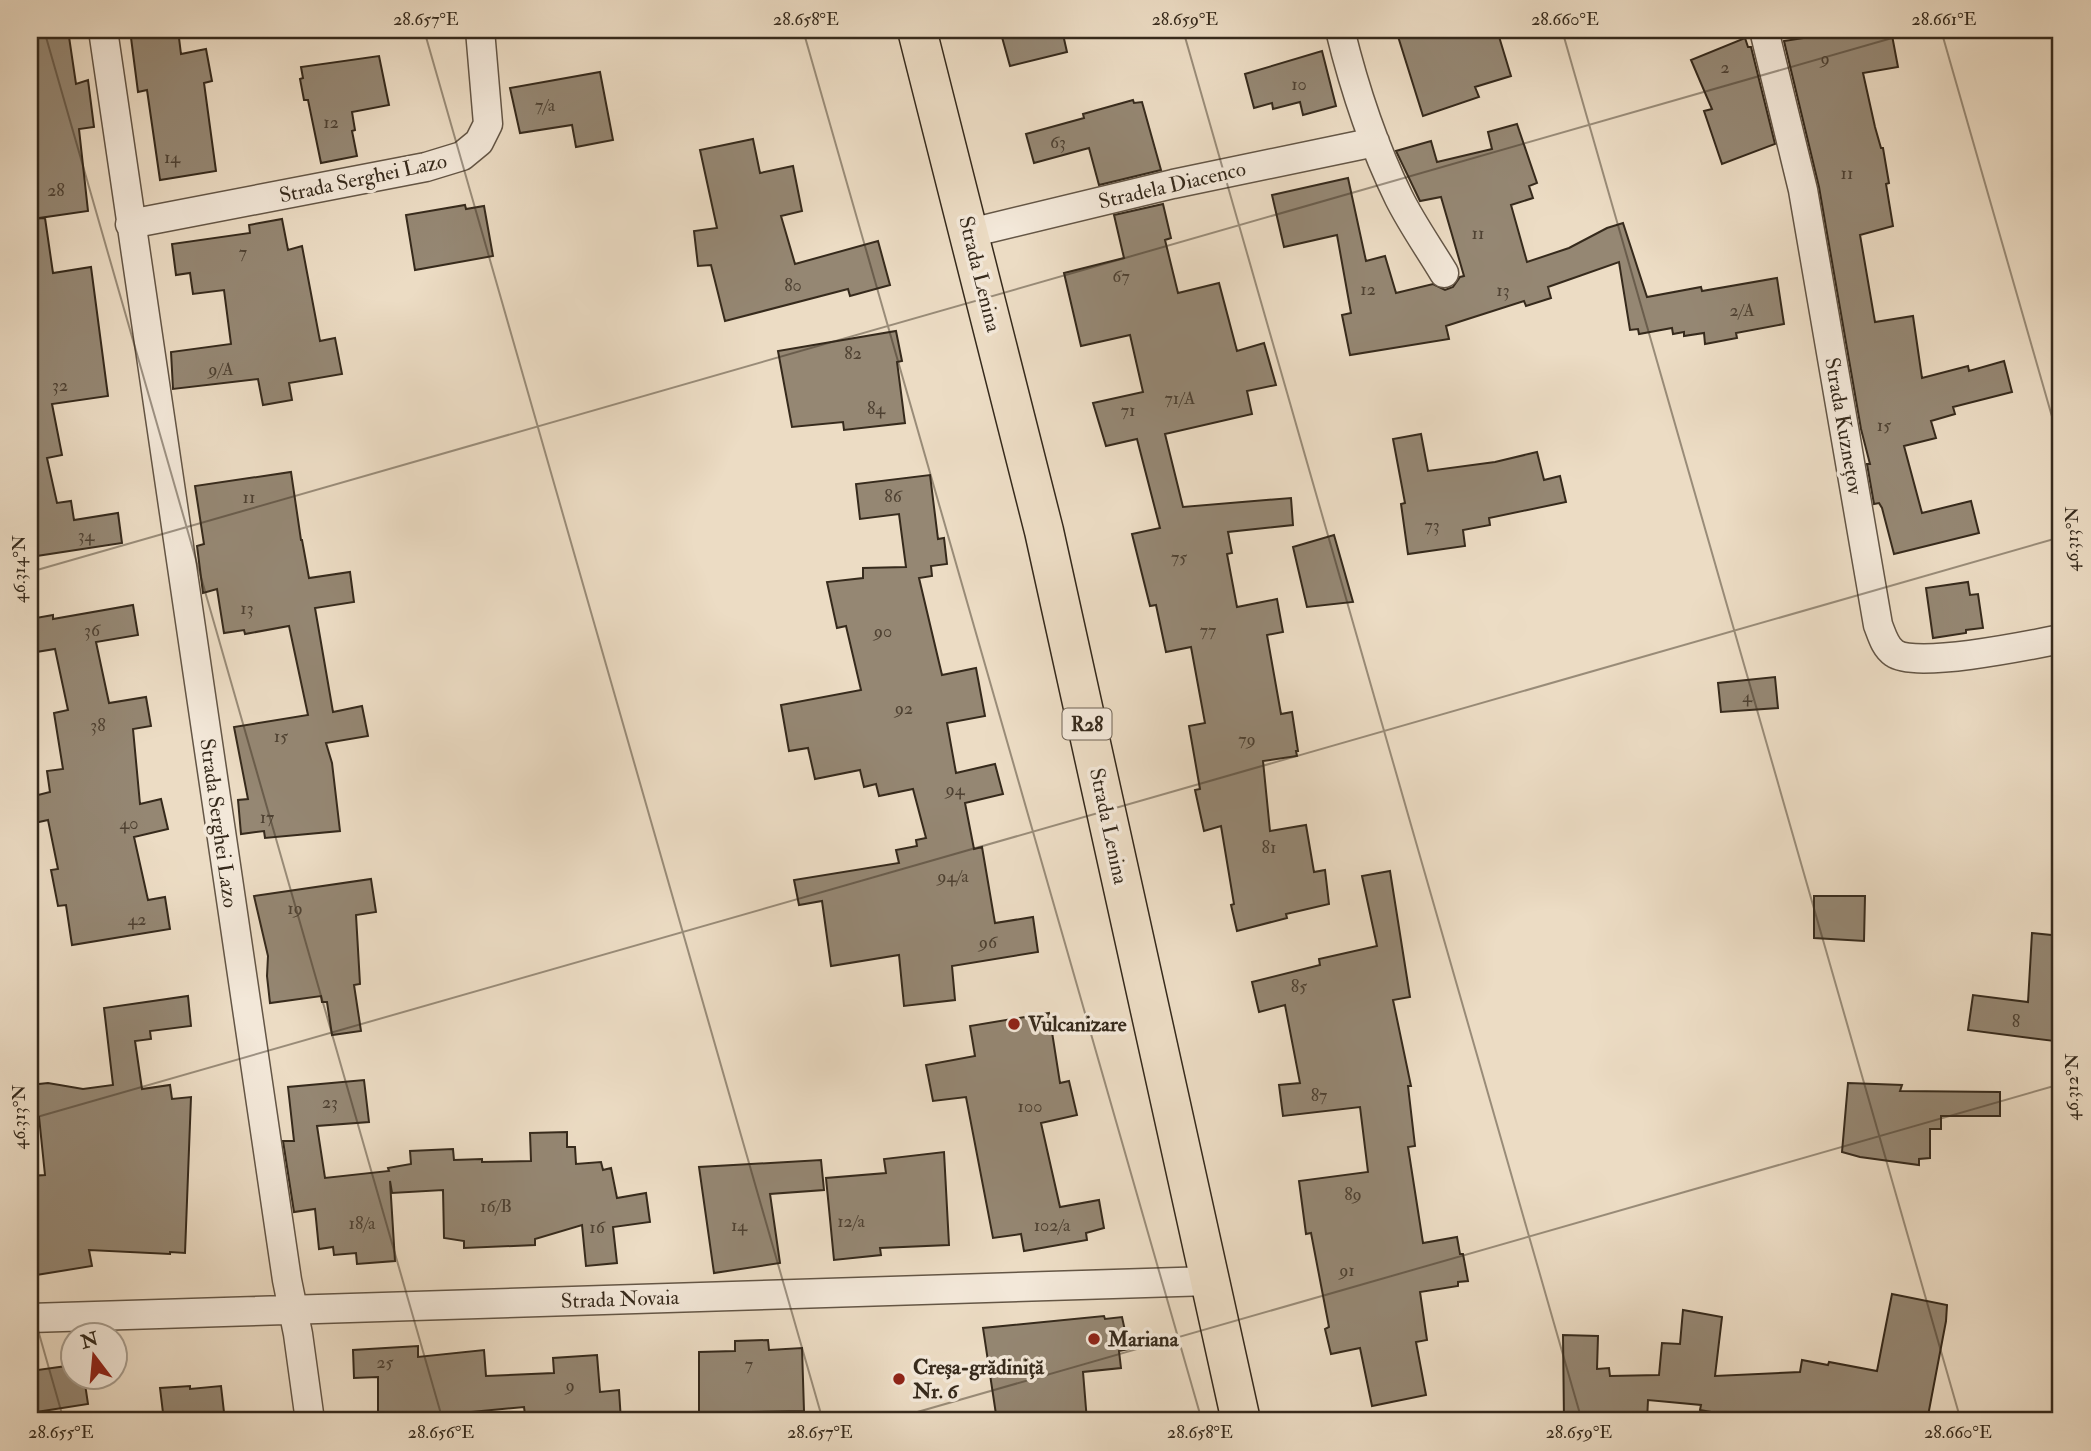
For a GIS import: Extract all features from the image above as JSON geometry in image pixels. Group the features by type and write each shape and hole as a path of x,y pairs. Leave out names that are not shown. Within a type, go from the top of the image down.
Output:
{"main road":[{"name":"Strada Lenina","path":"917,30 1047,544 1241,1421"}],"street":[{"name":"Strada Serghei Lazo","path":"103,30 310,1421"},
{"name":"Strada Serghei Lazo","path":"130,224 426,167 462,156 479,142 488,124 480,30"},
{"path":"1340,30 1375,142 1400,199 1444,273"},
{"name":"Strada Kuznețov","path":"1764,30 1803,190 1878,625 1886,645 1895,654 1913,658 1935,658 2061,639"},
{"name":"Stradela Diacenco","path":"970,233 1173,184 1375,142"},
{"name":"Strada Novaia","path":"30,1318 1210,1281"}],"building":[{"path":"30,30 68,30 76,84 88,80 94,127 79,129 88,211 32,219"},
{"path":"130,30 178,30 181,54 206,49 212,81 204,83 216,171 160,180 147,90 138,92"},
{"path":"1000,30 1062,30 1067,52 1010,66"},
{"path":"1396,30 1497,30 1511,76 1475,87 1479,97 1423,116"},
{"path":"1855,30 1891,30 1898,67 1863,73 1875,127 1883,148 1893,226 1860,235 1875,322 1913,316 1922,378 1968,366 1969,371 2004,361 2012,392 1953,407 1955,414 1931,421 1936,438 1904,446 1922,513 1971,501 1979,533 1894,554 1882,508 1879,503 1874,504 1867,464 1870,464 1861,429 1819,187 1784,41"},
{"path":"1745,38 1748,47 1751,47 1775,144 1722,164 1704,111 1712,109 1691,60"},
{"path":"1322,51 1336,106 1303,115 1300,102 1273,109 1272,103 1254,108 1245,74"},
{"path":"379,56 389,105 352,112 355,130 352,131 357,156 321,163 308,100 304,100 301,67"},
{"path":"600,72 613,140 576,147 572,125 520,133 510,88"},
{"path":"1133,100 1134,103 1142,102 1161,170 1099,185 1089,148 1034,163 1026,134 1084,118 1083,114"},
{"path":"1517,124 1537,183 1529,186 1533,198 1511,205 1527,262 1569,248 1607,228 1623,223 1647,297 1777,278 1784,324 1736,333 1737,338 1705,344 1704,333 1684,336 1684,332 1673,334 1672,328 1639,334 1638,329 1630,330 1619,262 1548,287 1551,298 1526,306 1524,301 1446,326 1449,339 1350,355 1342,315 1351,313 1337,235 1284,247 1272,195 1348,178 1366,261 1385,256 1396,293 1433,284 1445,290 1453,287 1460,277 1464,276 1441,197 1420,201 1396,151 1431,141 1437,162 1492,149 1488,132"},
{"path":"753,139 760,173 793,166 802,211 781,216 795,264 878,241 890,285 850,296 848,289 725,321 711,265 698,266 694,231 717,228 700,150"},
{"path":"1163,204 1171,238 1165,240 1178,293 1219,283 1237,351 1264,343 1276,385 1247,391 1252,414 1165,434 1183,507 1291,498 1293,525 1228,532 1232,553 1227,554 1237,607 1277,599 1283,632 1267,635 1281,714 1292,712 1298,751 1297,756 1263,761 1270,831 1306,825 1314,872 1325,870 1329,904 1286,914 1287,918 1237,931 1221,826 1204,831 1195,790 1200,789 1189,726 1205,723 1191,647 1166,652 1156,605 1150,606 1132,534 1160,528 1137,439 1106,446 1093,403 1143,392 1130,335 1081,346 1064,273 1124,258 1114,215"},
{"path":"465,205 466,209 484,206 493,256 415,270 406,215"},
{"path":"45,218 53,273 91,267 108,396 52,404 62,455 47,458 57,503 71,501 74,520 118,513 122,543 30,557 30,219"},
{"path":"282,219 288,250 302,246 320,341 335,338 342,374 289,383 292,400 263,405 258,379 173,389 171,352 231,344 224,290 193,294 190,273 176,275 172,244 250,233 249,225"},
{"path":"896,331 902,361 897,362 905,423 844,430 843,422 792,427 778,351"},
{"path":"1421,434 1428,471 1495,462 1537,452 1544,480 1560,476 1566,502 1489,518 1490,525 1463,530 1465,546 1408,554 1401,504 1405,503 1393,439"},
{"path":"291,472 309,578 350,572 354,602 315,608 333,712 362,706 368,736 326,743 332,763 340,831 265,838 264,831 241,834 238,800 248,799 234,727 308,715 289,626 245,634 244,630 224,633 217,589 203,593 197,546 204,544 195,486"},
{"path":"930,475 938,539 944,538 947,564 931,566 932,576 919,578 942,675 976,668 985,716 947,723 956,773 995,764 1003,794 965,803 974,849 982,847 995,923 1033,917 1038,952 952,966 955,1000 904,1006 899,955 831,966 822,901 799,905 794,880 899,863 896,850 917,846 916,840 926,838 913,789 879,796 876,784 864,787 860,770 815,779 808,748 789,751 781,705 861,690 846,626 837,628 827,582 863,578 863,568 906,567 899,514 860,519 856,484"},
{"path":"1334,535 1353,602 1307,607 1293,547"},
{"path":"1968,582 1970,595 1978,594 1983,628 1933,638 1926,588"},
{"path":"133,605 138,635 96,642 109,703 146,697 151,726 133,729 140,804 161,799 168,829 134,837 148,900 165,897 170,929 72,945 66,905 58,906 51,870 58,869 48,820 30,824 30,797 50,792 47,771 63,769 54,713 68,710 55,649 36,652 35,648 30,649 30,619 53,615 53,619"},
{"path":"1775,677 1778,708 1721,712 1718,683"},
{"path":"1390,871 1410,997 1393,1000 1411,1086 1408,1086 1415,1146 1408,1147 1423,1243 1457,1237 1468,1281 1458,1282 1458,1286 1420,1292 1427,1340 1416,1342 1426,1395 1372,1406 1360,1348 1331,1354 1325,1329 1329,1327 1311,1233 1306,1234 1299,1181 1368,1172 1360,1107 1283,1116 1279,1085 1300,1083 1285,1005 1259,1012 1252,982 1320,965 1319,959 1377,946 1362,876"},
{"path":"371,879 376,912 356,915 360,984 354,985 361,1031 332,1035 327,1002 322,1002 321,996 270,1003 268,956 254,896"},
{"path":"1814,896 1865,896 1864,941 1814,938"},
{"path":"2032,933 2061,936 2061,987 2054,1041 1968,1030 1973,995 2028,1002"},
{"path":"188,996 191,1026 150,1031 151,1039 135,1041 142,1089 170,1085 172,1099 191,1097 185,1253 89,1250 92,1266 30,1276 30,1176 45,1175 39,1117 30,1117 30,1085 48,1083 83,1089 113,1085 104,1008"},
{"path":"1049,1013 1060,1083 1069,1081 1077,1115 1041,1123 1060,1207 1099,1200 1104,1228 1086,1233 1087,1240 1024,1251 1021,1234 993,1238 966,1097 933,1101 926,1065 975,1056 970,1026"},
{"path":"364,1080 369,1122 317,1126 325,1178 389,1171 388,1168 411,1164 410,1151 453,1149 454,1160 531,1161 530,1133 567,1132 567,1147 575,1147 576,1164 601,1162 603,1170 611,1168 617,1198 646,1193 650,1222 613,1227 617,1263 586,1266 582,1225 535,1239 535,1245 464,1248 464,1241 444,1238 443,1190 392,1193 390,1181 395,1261 357,1264 356,1253 334,1255 333,1247 319,1249 315,1209 294,1212 283,1141 294,1141 288,1087"},
{"path":"1848,1083 1902,1085 1900,1091 2000,1092 2000,1116 1941,1116 1941,1129 1930,1129 1930,1158 1919,1159 1919,1165 1860,1157 1842,1152"},
{"path":"944,1152 949,1245 880,1248 881,1255 834,1260 826,1178 886,1173 884,1159"},
{"path":"821,1160 824,1190 770,1194 780,1263 714,1273 699,1167"},
{"path":"1892,1294 1947,1305 1927,1421 1903,1421 1865,1414 1864,1421 1712,1421 1712,1412 1700,1410 1701,1405 1648,1400 1647,1421 1564,1421 1563,1335 1598,1336 1597,1369 1609,1368 1610,1376 1659,1375 1662,1343 1680,1344 1683,1310 1722,1317 1715,1376 1800,1372 1802,1360 1877,1371"},
{"path":"1104,1316 1105,1319 1122,1317 1129,1349 1119,1351 1121,1368 1083,1372 1087,1421 997,1421 983,1328"},
{"path":"768,1340 769,1350 802,1348 804,1411 699,1413 699,1352 735,1351 735,1341"},
{"path":"418,1346 418,1357 484,1350 486,1376 554,1373 553,1358 597,1355 600,1392 619,1390 621,1421 526,1421 524,1407 378,1421 378,1377 354,1378 353,1350"},
{"path":"60,1367 60,1392 86,1392 88,1404 30,1413 30,1371"},
{"path":"190,1386 190,1389 221,1386 225,1421 164,1421 160,1388"}],"place":[{"name":"Vulcanizare","path":"1014,1024"},
{"name":"Mariana","path":"1094,1339"},
{"name":"Creșa-grădiniță Nr. 6","path":"899,1379"}]}
